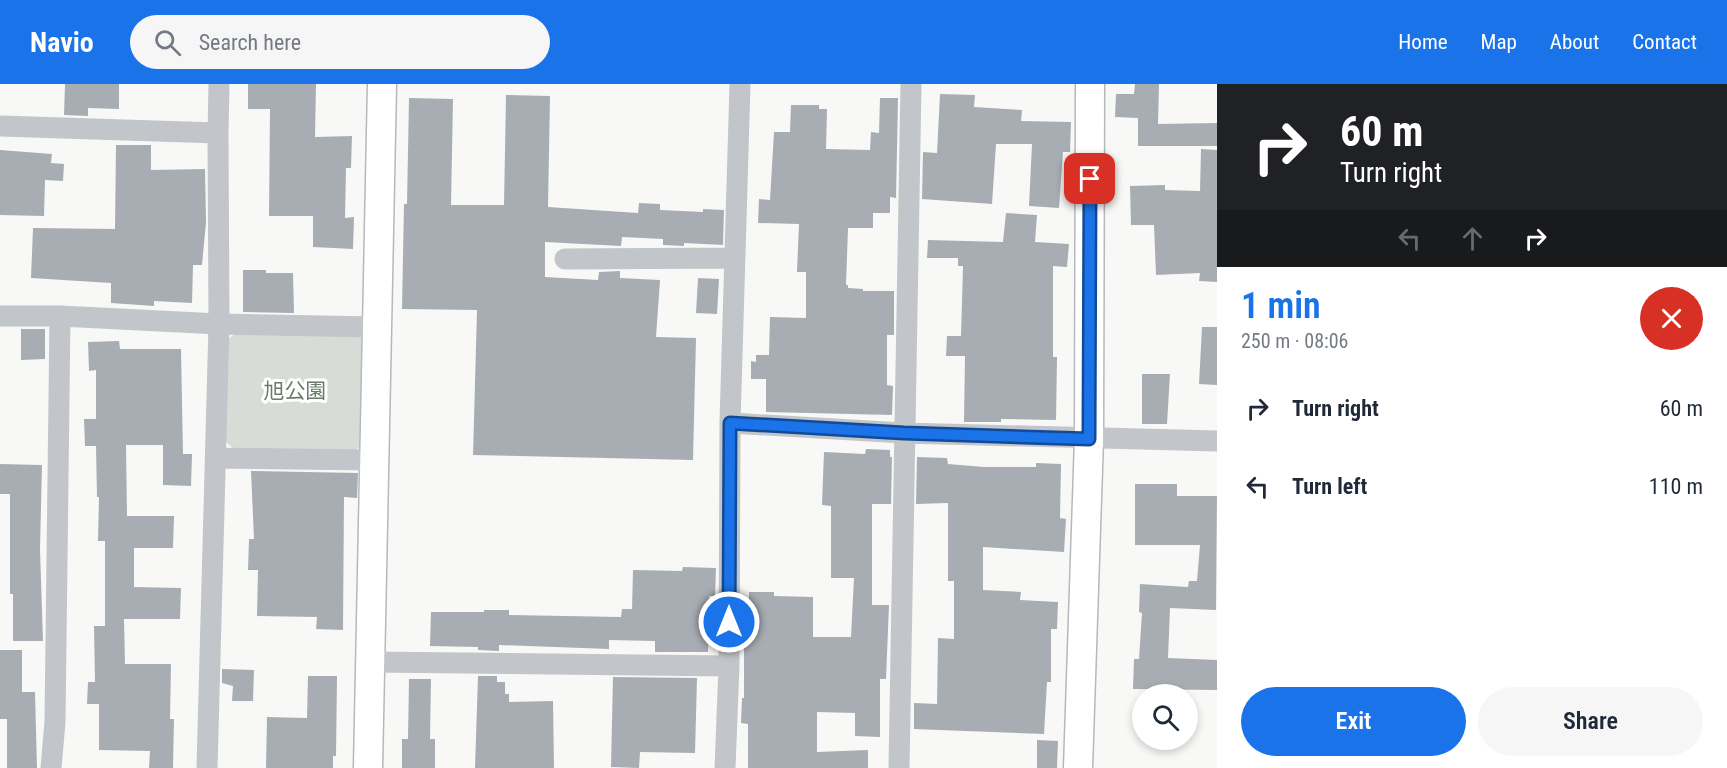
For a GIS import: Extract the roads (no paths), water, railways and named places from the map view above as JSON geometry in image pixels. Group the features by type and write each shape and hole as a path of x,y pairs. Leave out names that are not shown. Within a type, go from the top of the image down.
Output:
{"street":[{"path":"207,768 217,458 219,84"},
{"path":"368,768 382,84"},
{"path":"725,768 729,666 730,423 740,84"},
{"path":"898,768 910,84"},
{"path":"1078,768 1089,439 1090,84"},
{"path":"0,126 218,133"},
{"path":"565,259 735,258"},
{"path":"0,316 376,327"},
{"path":"51,768 56,722 60,316"},
{"path":"730,423 904,433 1217,441"},
{"path":"217,458 373,460"},
{"path":"370,662 729,666"}],"park label":[{"name":"旭公園","path":"295,391"}]}
